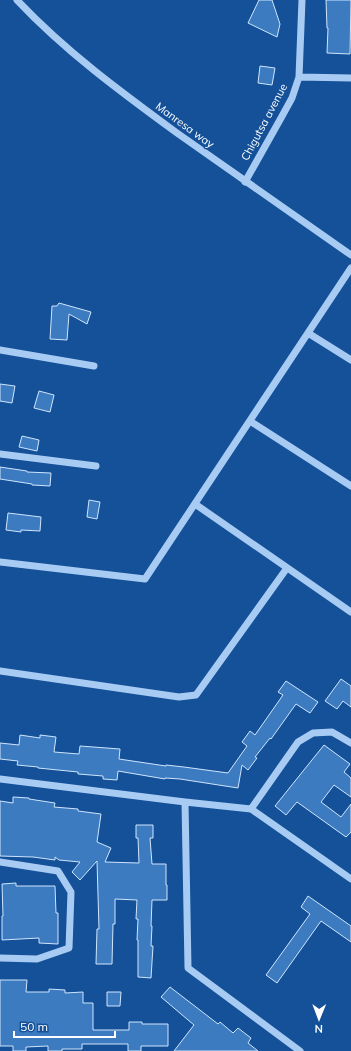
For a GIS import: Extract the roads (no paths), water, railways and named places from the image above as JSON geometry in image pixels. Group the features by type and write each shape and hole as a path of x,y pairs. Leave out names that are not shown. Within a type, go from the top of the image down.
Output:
{"street":[{"name":"Manresa way","path":"17,0 80,60 245,182 351,254"},
{"name":"Chigutsa avenue","path":"245,182 292,98 299,77 302,0"},
{"path":"299,77 351,78"},
{"path":"0,562 146,579 351,268"},
{"path":"308,333 351,360"},
{"path":"0,350 94,366"},
{"path":"250,421 351,486"},
{"path":"0,454 96,466"},
{"path":"195,504 351,612"},
{"path":"0,671 179,697 196,695 287,568"},
{"path":"251,809 298,742 313,733 332,732 351,743"},
{"path":"0,779 251,809 351,879"},
{"path":"185,802 188,968 300,1051"},
{"path":"0,862 58,871 71,892 68,948 37,959 0,958"}]}
